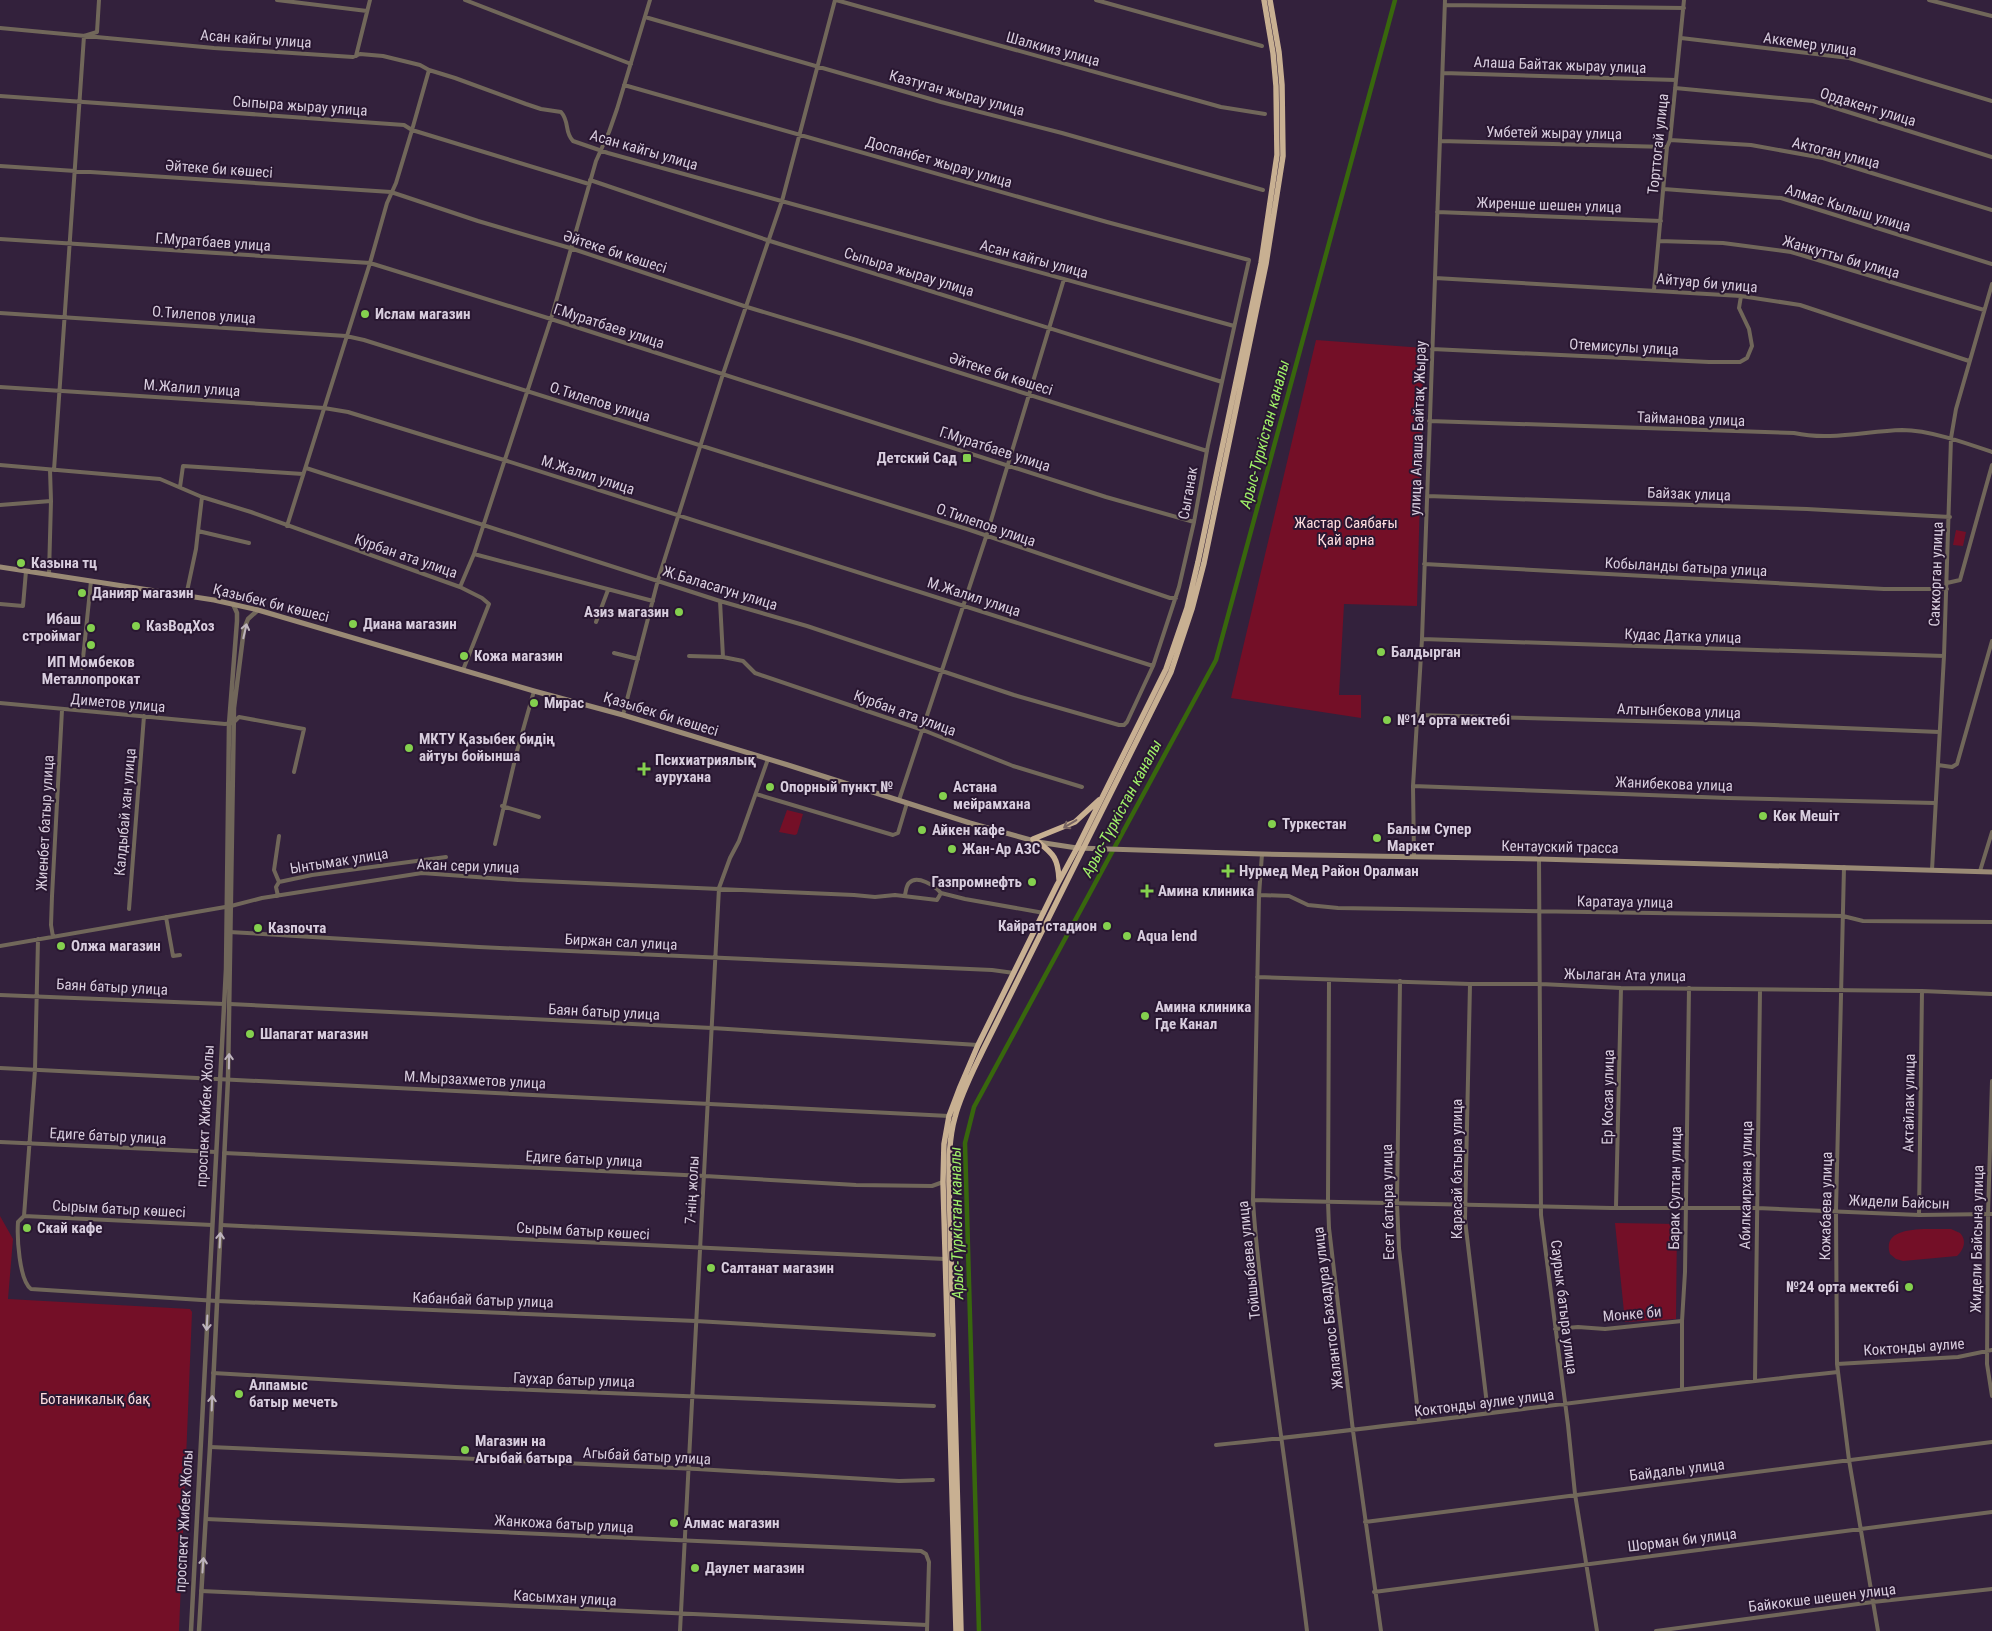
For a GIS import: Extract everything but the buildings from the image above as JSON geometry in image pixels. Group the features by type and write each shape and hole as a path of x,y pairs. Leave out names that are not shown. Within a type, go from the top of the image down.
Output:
{"highway":[{"path":"956,1631 943,1182 944,1144 949,1116 978,1045 1059,880 1080,848 1101,799 1166,670 1187,608 1261,263 1277,155 1278,118 1273,53 1264,0"},
{"path":"961,1631 948,1182 950,1144 955,1117 965,1089 1080,848 1171,672 1192,609 1204,563 1266,264 1283,156 1282,85 1279,52 1270,0"},
{"path":"1059,880 1057,861 1050,851 1036,841 1075,822 1101,799"}],"main road":[{"name":"Қазыбек би көшесі","path":"0,567 186,596 258,610 534,691 623,715 900,800 970,824 1036,841 1080,848 1102,849"},
{"name":"Кентауский трасса","path":"1102,849 1992,872"}],"street":[{"path":"49,574 52,470 61,391 63,317 84,36 97,32 100,0"},
{"path":"277,0 367,11"},
{"path":"356,56 370,0"},
{"path":"465,0 630,64"},
{"path":"474,554 551,319 589,182 609,132 650,0"},
{"path":"623,715 658,580 700,445 782,201 836,0"},
{"name":"Шалкииз улица","path":"836,0 1221,107 1265,114"},
{"path":"1096,0 1262,46"},
{"name":"Торттогай улица","path":"1654,290 1667,147 1670,140 1684,0"},
{"path":"1929,0 1992,16"},
{"path":"1445,2 1684,8"},
{"name":"улица Алаша Байтақ Жырау","path":"1414,857 1413,786 1422,640 1445,2"},
{"name":"Казтуган жырау улица","path":"645,17 794,61 1062,133 1263,190"},
{"name":"Асан кайгы улица","path":"0,28 214,48 346,57 360,54 383,56 420,65 429,70 541,109 561,112 566,118 569,136 573,141 601,150 1234,326"},
{"name":"Аккемер улица","path":"1680,38 1849,58 1992,101"},
{"path":"287,526 391,192 396,183 429,70"},
{"name":"Алаша Байтак жырау улица","path":"1442,73 1676,80"},
{"name":"Доспанбет жырау улица","path":"624,85 1107,222 1249,260"},
{"name":"Ордакент улица","path":"1675,88 1813,101 1992,157"},
{"name":"Сыпыра жырау улица","path":"0,96 404,125 412,130 589,182 770,241 1222,382"},
{"name":"Актоган улица","path":"1670,140 1751,145 1823,158 1992,210"},
{"name":"Умбетей жырау улица","path":"1440,141 1667,147"},
{"name":"Әйтеке би көшесі","path":"0,166 391,192 478,221 570,248 747,307 1207,451"},
{"name":"Алмас Кылыш улица","path":"1664,189 1781,198 1992,264"},
{"name":"Жиренше шешен улица","path":"1437,212 1661,221"},
{"name":"Г.Муратбаев улица","path":"0,239 370,263 1106,497 1194,522"},
{"name":"Жанкутты би улица","path":"1659,241 1723,243 1791,252 1984,310"},
{"name":"Сыганак","path":"1127,722 1153,666 1176,598 1194,522 1207,451 1249,260"},
{"path":"900,800 1009,465 1064,278"},
{"name":"Айтуар би улица","path":"1435,278 1741,296 1800,304 1969,361"},
{"name":"Саккорган улица","path":"1932,870 1947,590 1951,438 1956,409 1992,284"},
{"name":"Отемисулы улица","path":"1432,349 1740,362 1747,358 1752,346 1749,329 1739,308 1741,296"},
{"name":"О.Тилепов улица","path":"0,313 346,336 364,340 700,445 1170,598 1176,598"},
{"name":"М.Жалил улица","path":"0,387 324,408 348,412 1153,666"},
{"name":"Тайманова улица","path":"1429,422 1794,433 1810,437 1903,430 1951,438"},
{"path":"1951,438 1992,452"},
{"path":"0,465 160,479 180,487 183,466 304,474"},
{"path":"1947,583 1960,580 1992,465"},
{"name":"Ж.Баласагун улица","path":"306,468 720,601 806,626 1103,721 1122,726 1127,722"},
{"name":"Курбан ата улица","path":"180,487 202,497 251,512 460,588 474,554 652,601"},
{"name":"Байзак улица","path":"1427,496 1807,509 1950,517"},
{"path":"186,596 196,549 202,497"},
{"path":"0,505 51,500"},
{"path":"198,531 249,543"},
{"name":"Кобыланды батыра улица","path":"1424,564 1884,589 1947,590"},
{"path":"0,604 23,606 26,571"},
{"path":"82,668 90,581"},
{"path":"460,588 482,598 489,604 463,670"},
{"path":"596,622 608,590"},
{"path":"720,601 723,657"},
{"name":"проспект Жибек Жолы","path":"199,1631 228,1079 231,724 237,621 237,613 233,604"},
{"name":"проспект Жибек Жолы","path":"231,724 244,629 248,619 258,610"},
{"name":"Кудас Датка улица","path":"1422,640 1944,656"},
{"path":"1938,765 1952,766 1957,764 1992,641"},
{"path":"614,653 638,659"},
{"name":"Курбан ата улица","path":"689,656 723,657 743,661 755,672 923,730 1013,766 1082,787"},
{"path":"495,844 502,806 534,691"},
{"name":"Диметов улица","path":"0,703 231,724 238,717 304,729 294,772"},
{"name":"Жиенбет батыр улица","path":"54,937 51,925 52,896 62,710"},
{"name":"Алтынбекова улица","path":"1418,715 1749,724 1939,732"},
{"name":"Калдыбай хан улица","path":"129,909 144,716"},
{"name":"7-нің жолы","path":"680,1631 719,888 730,858 739,841 768,759"},
{"name":"Жанибекова улица","path":"1413,786 1728,798 1935,803"},
{"path":"756,794 893,835 898,833 907,803"},
{"path":"502,806 539,817"},
{"path":"1980,872 1992,832"},
{"path":"279,836 274,870 279,882"},
{"name":"Тойшыбаева улица","path":"1262,854 1259,895 1253,1200 1256,1242 1307,1631"},
{"name":"Ынтымак улица","path":"278,896 276,887 279,882 312,875 446,857"},
{"name":"Саурык батыра улица","path":"1539,859 1542,1215 1566,1404 1575,1494 1597,1631"},
{"name":"Кожабаева улица","path":"1844,867 1836,1211 1837,1364 1859,1528 1878,1631"},
{"name":"Акан сери улица","path":"0,946 371,880 422,874 875,897 895,895 937,900 940,893"},
{"name":"Акан сери улица","path":"903,896 908,884 912,881 921,881 934,885 940,893 1044,912"},
{"name":"Каратауа улица","path":"1259,895 1289,896 1308,905 1338,908 1843,916 1863,921 1992,922"},
{"path":"166,917 173,956 180,955"},
{"name":"проспект Жибек Жолы","path":"191,1631 229,932"},
{"name":"Биржан сал улица","path":"229,932 479,947 1014,972"},
{"path":"24,1216 35,1070 38,939"},
{"name":"Жылаган Ата улица","path":"1257,977 1470,984 1541,984 1621,988 1922,991 1992,994"},
{"name":"Жалантос Бахадура улица","path":"1329,980 1328,1202 1353,1430 1374,1592 1381,1631"},
{"name":"Есет батыра улица","path":"1400,981 1397,1204 1399,1248 1419,1422"},
{"name":"Карасай батыра улица","path":"1470,984 1465,1220 1488,1413"},
{"name":"Ер Косая улица","path":"1616,1206 1621,988"},
{"name":"Барак Султан улица","path":"1682,1389 1689,988"},
{"name":"Абилкаирхана улица","path":"1755,1381 1760,990"},
{"name":"Актайлак улица","path":"1919,1215 1922,991"},
{"name":"Баян батыр улица","path":"0,995 38,995 224,1004"},
{"name":"Баян батыр улица","path":"230,1004 712,1028 978,1045"},
{"name":"М.Мырзахметов улица","path":"0,1068 949,1116"},
{"name":"Жидели Байсына улица","path":"1992,1081 1990,1214 1990,1351 1992,1396"},
{"name":"Едиге батыр улица","path":"0,1142 216,1152"},
{"name":"Едиге батыр улица","path":"224,1153 856,1185 932,1186 943,1182"},
{"name":"Жидели Байсын","path":"1253,1200 1397,1204 1465,1203 1542,1206 1757,1208 1919,1215 1990,1214"},
{"name":"Сырым батыр көшесі","path":"24,1216 212,1225"},
{"name":"Кабанбай батыр улица","path":"24,1216 18,1222 17,1238 25,1282 30,1289 217,1301 696,1321 934,1335"},
{"name":"Сырым батыр көшесі","path":"220,1225 945,1259"},
{"name":"Монке би","path":"1555,1329 1578,1327 1605,1329 1682,1321"},
{"name":"Коктонды аулие","path":"1837,1364 1958,1357 1990,1351"},
{"name":"Коктонды аулие улица","path":"1216,1445 1838,1372"},
{"name":"Гаухар батыр улица","path":"213,1373 456,1387 934,1406"},
{"name":"Байдалы улица","path":"1365,1522 1992,1442"},
{"name":"Агыбай батыр улица","path":"210,1447 688,1469 899,1481 933,1480"},
{"name":"Шорман би улица","path":"1374,1592 1586,1563 1992,1512"},
{"name":"Жанкожа батыр улица","path":"206,1519 684,1542 921,1551 926,1554 929,1562 927,1625"},
{"name":"Байкокше шешен улица","path":"1656,1631 1873,1602 1992,1589"},
{"name":"Касымхан улица","path":"201,1591 927,1625"},
{"path":"927,1625 927,1631"}],"green space":[{"name":"Жастар Саябағы Қай арна","path":"1316,340 1424,348 1417,606 1344,604 1339,695 1361,695 1361,718 1231,698"},
{"path":"1956,530 1966,532 1963,546 1953,545"},
{"path":"787,810 803,814 797,834 795,835 779,832"},
{"name":"Ботаникалық бақ","path":"0,1216 13,1239 8,1299 190,1309 192,1312 179,1631 0,1631"},
{"path":"1615,1223 1677,1224 1676,1319 1625,1322"},
{"path":"1921,1229 1951,1229 1960,1233 1964,1242 1963,1248 1957,1256 1903,1261 1896,1259 1890,1254 1889,1244 1893,1237 1900,1233"}],"waterway":[{"name":"Арыс-Түркістан каналы","path":"979,1631 965,1143 974,1107 1216,660 1395,0"}],"place":[{"name":"Ислам магазин","path":"365,314"},
{"name":"Детский Сад","path":"967,458"},
{"name":"Казына тц","path":"21,563"},
{"name":"Данияр магазин","path":"82,593"},
{"name":"Азиз магазин","path":"679,612"},
{"name":"Диана магазин","path":"353,624"},
{"name":"КазВодХоз","path":"136,626"},
{"name":"Ибаш строймаг","path":"91,628"},
{"name":"ИП Момбеков Металлопрокат","path":"91,645"},
{"name":"Балдырган","path":"1381,652"},
{"name":"Кожа магазин","path":"464,656"},
{"name":"Мирас","path":"534,703"},
{"name":"№14 орта мектебі","path":"1387,720"},
{"name":"МКТУ Қазыбек бидің айтуы бойынша","path":"409,748"},
{"name":"Психиатриялық аурухана","path":"644,769"},
{"name":"Опорный пункт №","path":"770,787"},
{"name":"Астана мейрамхана","path":"943,796"},
{"name":"Көк Мешіт","path":"1763,816"},
{"name":"Туркестан","path":"1272,824"},
{"name":"Айкен кафе","path":"922,830"},
{"name":"Балым Супер Маркет","path":"1377,838"},
{"name":"Жан-Ар АЗС","path":"952,849"},
{"name":"Нурмед Мед Район Оралман","path":"1228,871"},
{"name":"Газпромнефть","path":"1032,882"},
{"name":"Амина клиника","path":"1147,891"},
{"name":"Кайрат стадион","path":"1107,926"},
{"name":"Казпочта","path":"258,928"},
{"name":"Aqua lend","path":"1127,936"},
{"name":"Олжа магазин","path":"61,946"},
{"name":"Амина клиника Где Канал","path":"1145,1016"},
{"name":"Шапагат магазин","path":"250,1034"},
{"name":"Скай кафе","path":"27,1228"},
{"name":"Салтанат магазин","path":"711,1268"},
{"name":"№24 орта мектебі","path":"1909,1287"},
{"name":"Алпамыс батыр мечеть","path":"239,1394"},
{"name":"Магазин на Агыбай батыра","path":"465,1450"},
{"name":"Алмас магазин","path":"674,1523"},
{"name":"Даулет магазин","path":"695,1568"}]}
